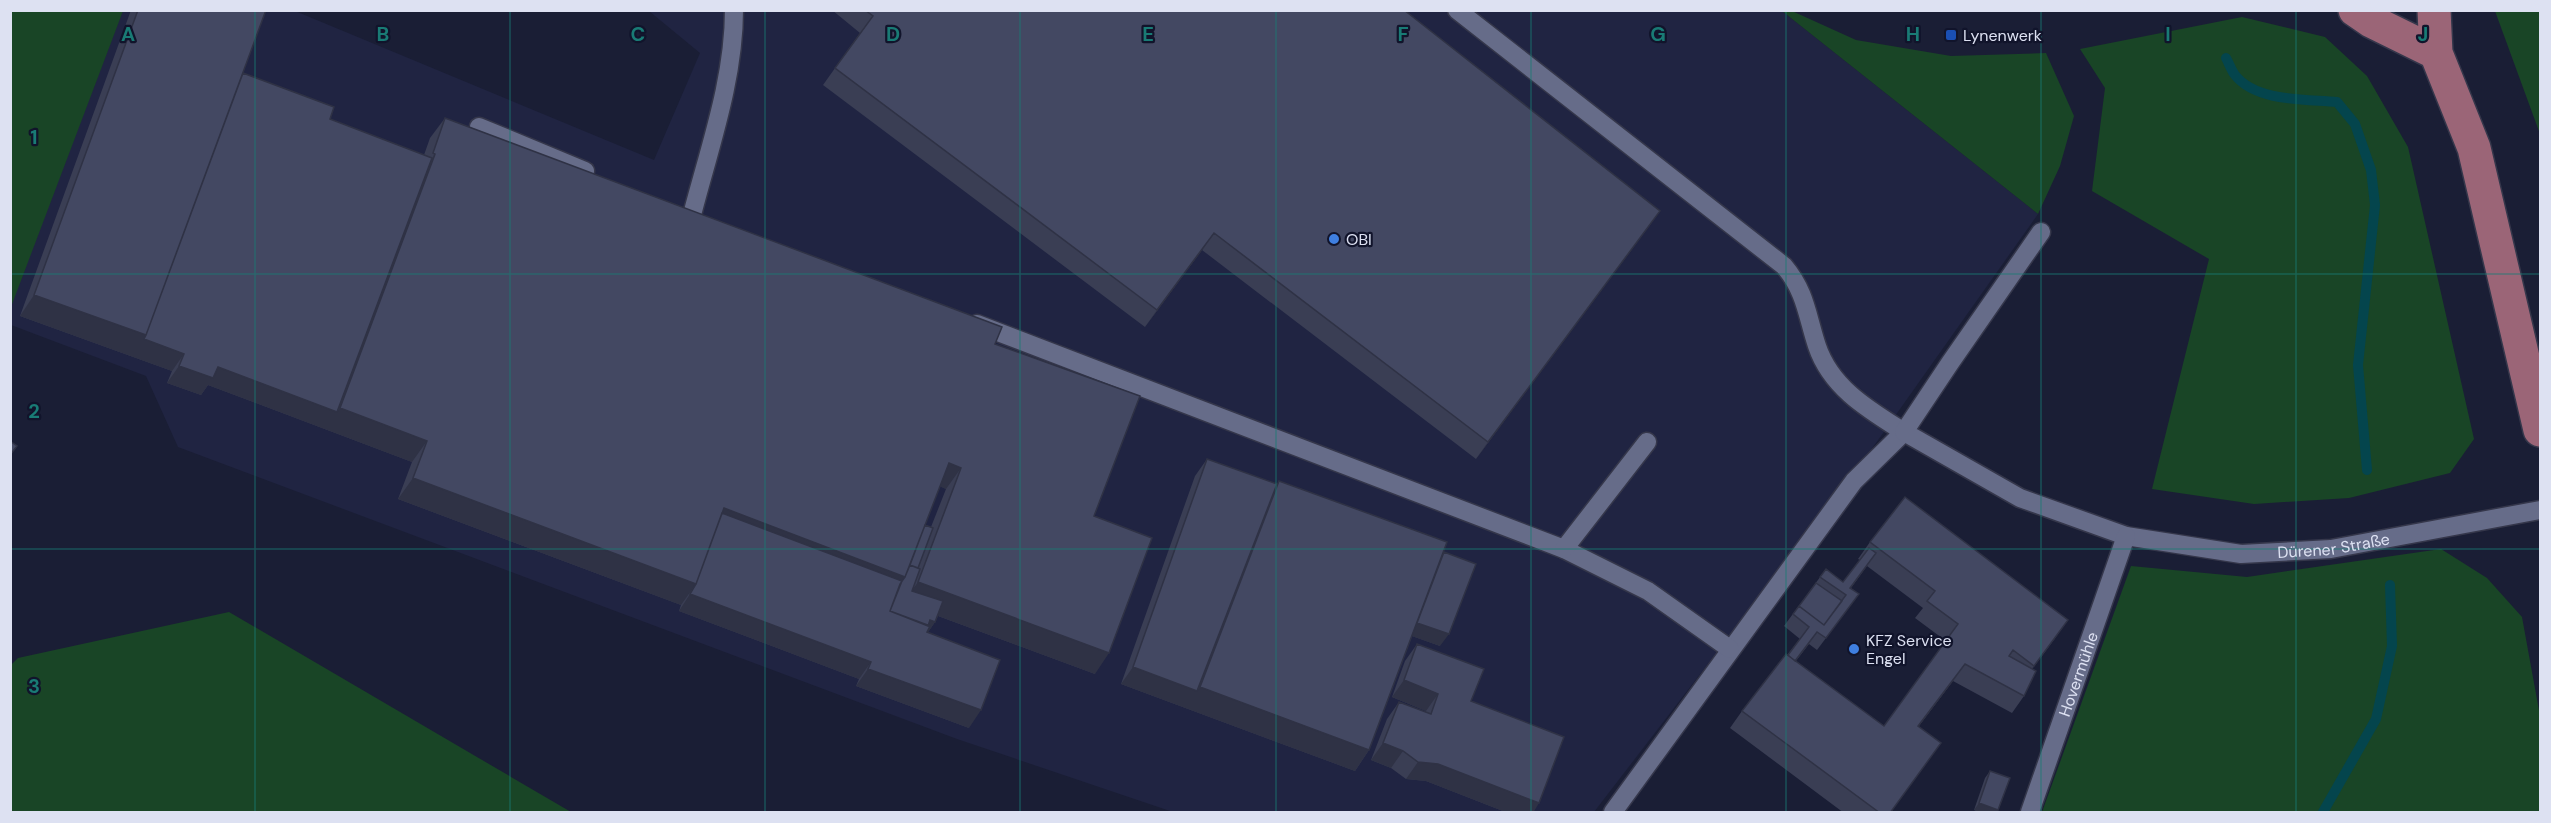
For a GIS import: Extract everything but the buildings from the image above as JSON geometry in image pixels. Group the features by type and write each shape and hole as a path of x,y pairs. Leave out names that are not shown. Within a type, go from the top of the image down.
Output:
{"main road":[{"path":"2355,10 2371,21 2436,52"},
{"path":"2397,10 2436,52"},
{"path":"2434,10 2436,52 2474,148 2541,430"}],"lane":[{"path":"670,207 697,218 734,38 734,10"},
{"name":"Dürener Straße","path":"1457,10 1784,266 1797,282 1826,367 1852,398 1904,432 2020,498 2126,536 2241,554 2320,549 2541,510"},
{"path":"479,127 607,180"},
{"path":"1613,813 1854,481 1904,432 2041,232"},
{"path":"960,318 1564,549 1648,591 1731,649"},
{"path":"1564,549 1647,442"},
{"name":"Hovermühle","path":"2030,813 2126,536"}],"shaded area":[{"path":"123,10 295,11 654,160 700,53 649,11 1782,11 2038,214 1854,474 1594,812 1173,812 957,739 178,447 146,376 11,325 10,307"}],"green space":[{"path":"10,11 123,11 11,307 10,307"},
{"path":"1782,11 1792,11 1856,40 1951,56 2046,53 2074,116 2060,166 2038,214"},
{"path":"2495,11 2540,11 2540,134"},
{"path":"2242,17 2325,37 2367,76 2408,147 2474,439 2450,473 2349,498 2254,504 2152,489 2209,259 2092,191 2105,88 2080,49"},
{"path":"2441,549 2487,578 2522,617 2540,716 2540,812 2042,812 2131,566 2247,577"},
{"path":"229,612 571,812 11,812 10,666 18,658"}],"waterway":[{"path":"2226,58 2235,75 2255,90 2282,98 2337,102 2355,124 2371,170 2375,205 2358,365 2367,470"},
{"path":"2323,812 2376,719 2392,646 2390,585"}],"place":[{"name":"Lynenwerk","path":"1951,35"},
{"name":"OBI","path":"1334,239"},
{"name":"KFZ Service Engel","path":"1854,649"}]}
